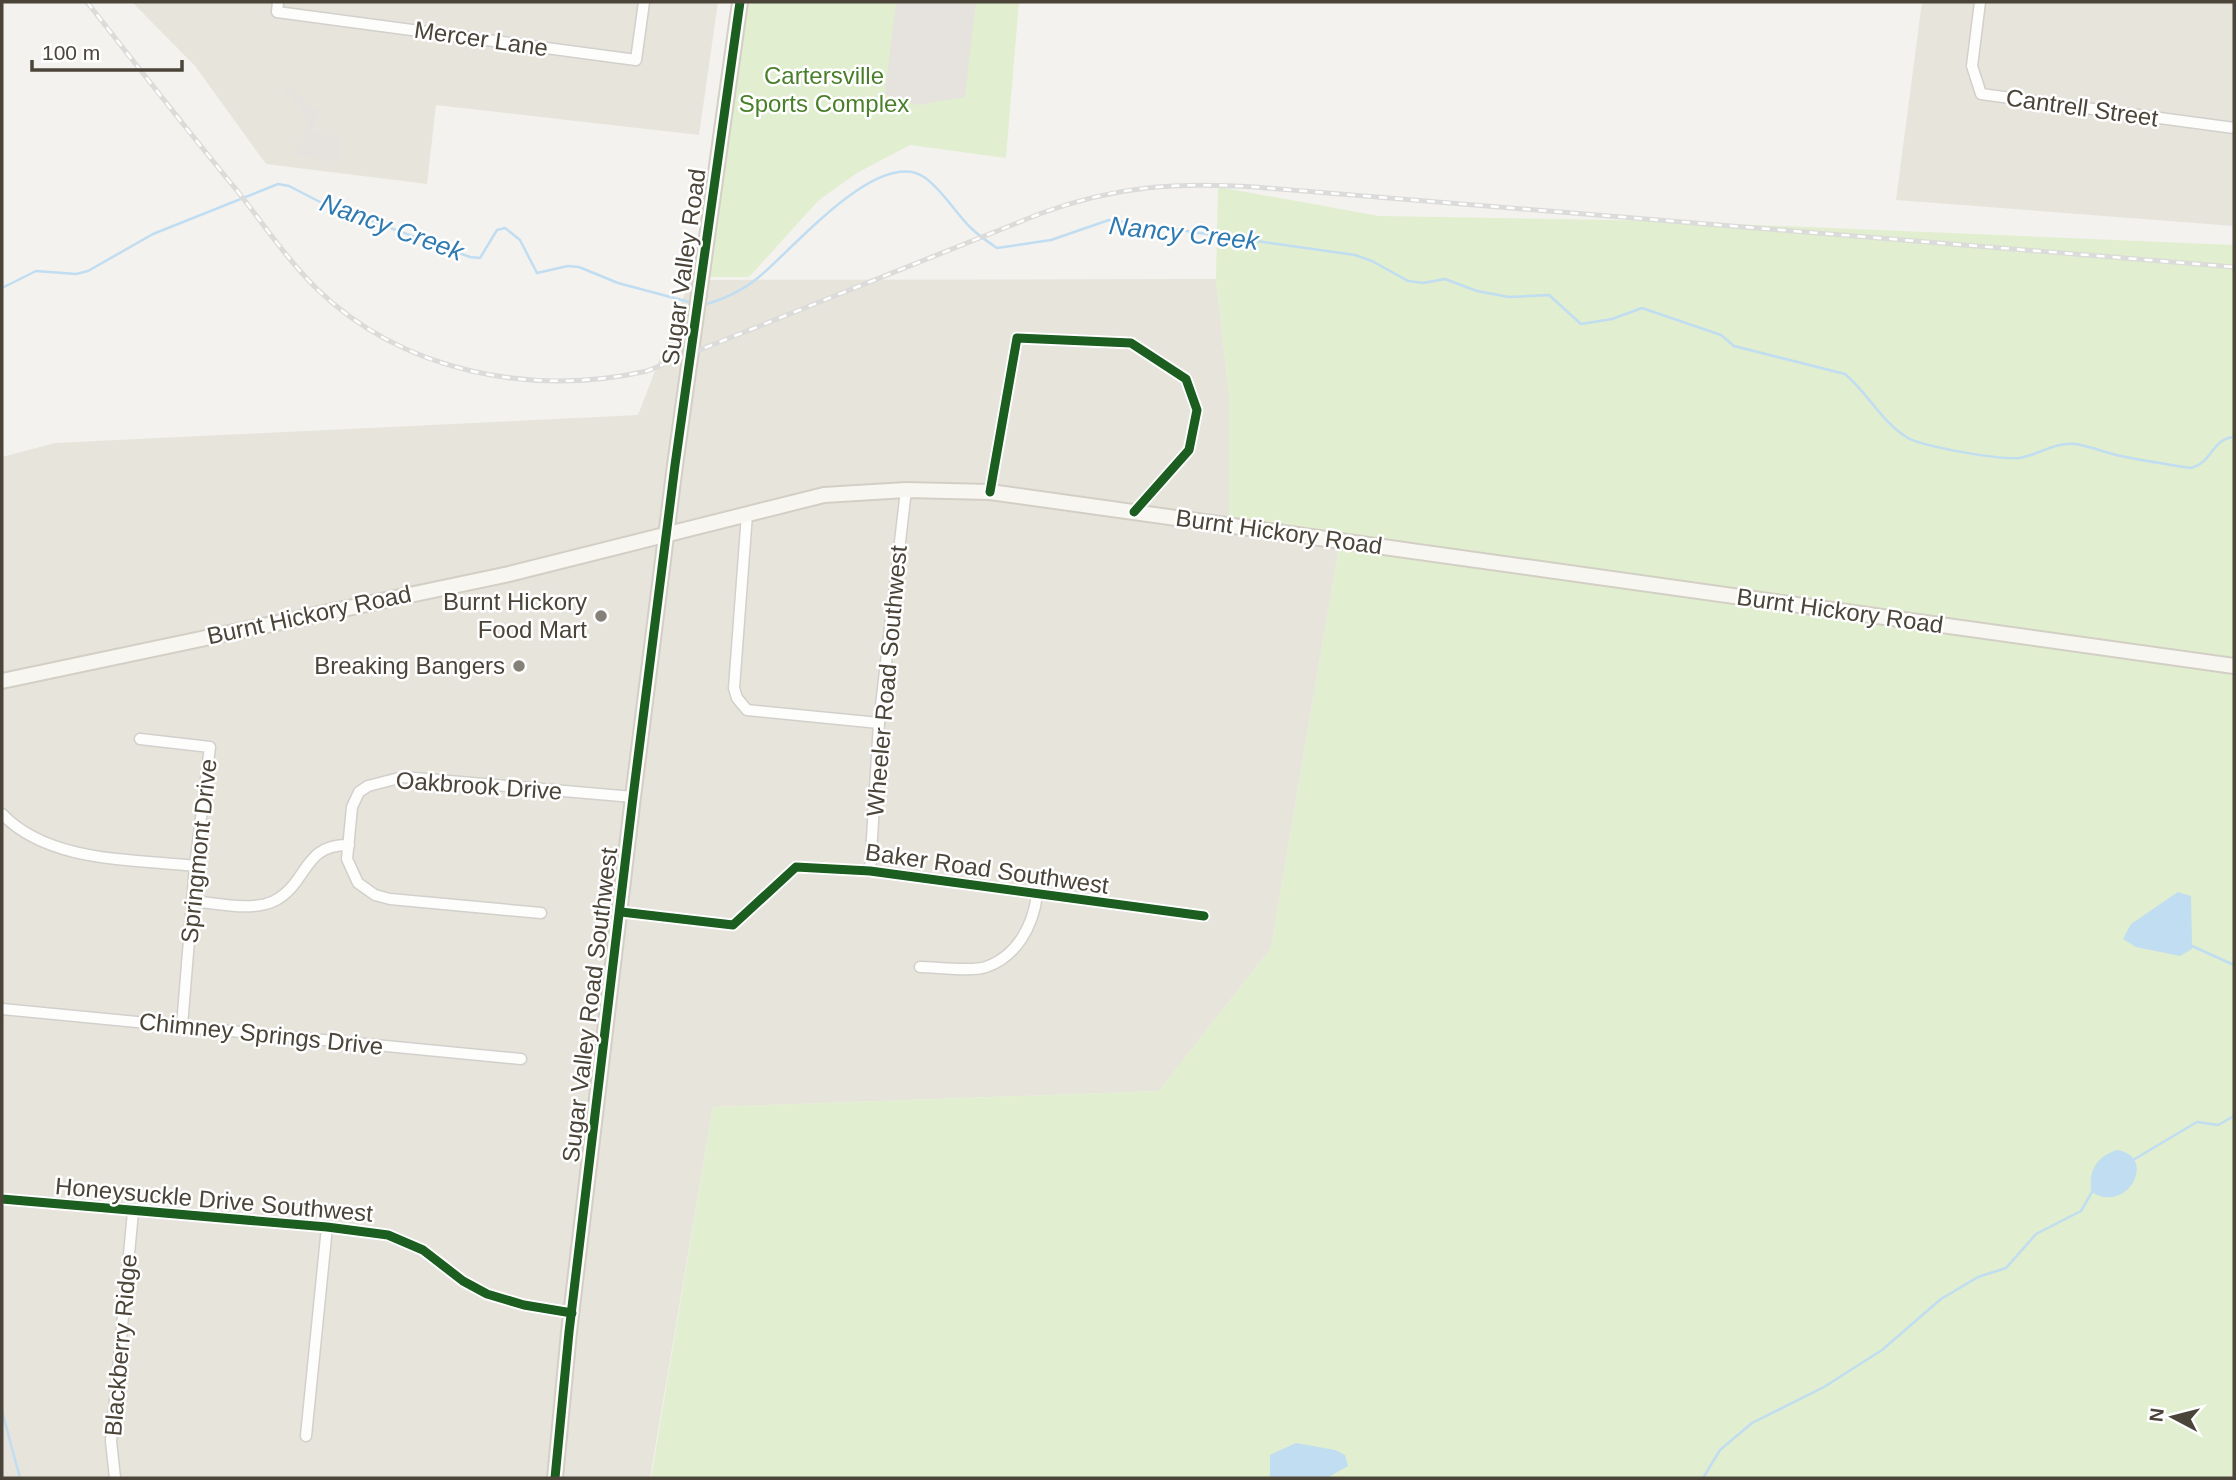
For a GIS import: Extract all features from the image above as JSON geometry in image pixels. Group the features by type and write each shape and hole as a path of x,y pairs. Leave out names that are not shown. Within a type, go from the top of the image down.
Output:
{"main road":[{"name":"Sugar Valley Road","path":"666,537 740,2"},
{"name":"Burnt Hickory Road","path":"2,681 287,622 666,537 747,513 824,495 905,490 990,492 2234,666"},
{"name":"Sugar Valley Road Southwest","path":"555,1478 572,1313 666,537"}],"street":[{"name":"Mercer Lane","path":"278,2 277,12 636,60 644,2"},
{"name":"Cantrell Street","path":"1980,2 1972,66 1981,94 2234,128"},
{"path":"990,492 1017,338 1131,343 1186,379 1197,410 1189,450 1134,512"},
{"name":"Wheeler Road Southwest","path":"870,871 879,723 905,490"},
{"path":"747,513 734,688 737,698 747,710 879,723"},
{"name":"Springmont Drive","path":"140,739 210,747 195,866 182,1026"},
{"name":"Oakbrook Drive","path":"541,913 375,895 358,883 347,859 352,807 359,792 386,779 402,777 633,797"},
{"path":"2,814 35,836 69,850 195,866"},
{"path":"192,901 246,906 274,901 292,889 316,853 332,845 349,845"},
{"name":"Baker Road Southwest","path":"621,912 733,925 796,867 870,871 1203,916"},
{"path":"920,967 985,968 1016,948 1034,916 1037,895"},
{"name":"Chimney Springs Drive","path":"2,1009 521,1059"},
{"name":"Honeysuckle Drive Southwest","path":"2,1199 327,1227 406,1241 487,1294 524,1305 572,1313"},
{"name":"Blackberry Ridge","path":"115,1478 111,1441 134,1212"},
{"path":"306,1436 327,1227"}],"shaded area":[{"path":"132,2 718,2 699,135 436,105 427,184 266,164 195,66"},
{"path":"896,2 976,2 965,97 917,105 885,94"},
{"path":"1922,2 2234,2 2234,226 1896,200"},
{"path":"289,85 310,106 319,110 314,132 342,138 338,162 295,156 297,142 303,143 306,120 302,110 284,91"},
{"path":"1216,279 1229,394 1340,541 1271,948 1159,1091 713,1107 650,1478 2,1478 2,457 55,443 638,415 690,280"}],"green space":[{"name":"Cartersville Sports Complex","path":"748,2 1019,2 1006,158 910,145 857,173 819,200 749,277 709,277"},
{"path":"1218,187 1379,216 1663,221 2234,245 2234,1478 651,1478 713,1107 1159,1091 1271,948 1340,541 1229,525 1229,394 1216,279"}],"water":[{"path":"2178,892 2191,896 2192,949 2180,956 2136,947 2123,939 2131,924"},
{"path":"2117,1150 2129,1155 2136,1163 2137,1172 2133,1182 2126,1191 2116,1196 2105,1197 2092,1192 2091,1178 2095,1166 2104,1156"},
{"path":"1296,1443 1335,1450 1345,1455 1348,1466 1327,1478 1270,1478 1270,1455"}],"waterway":[{"name":"Nancy Creek","path":"702,305 725,297 753,282 860,188 883,176 905,172 924,177 931,182 971,228 997,248 1051,240 1109,220 1355,255 1372,261 1408,281 1423,283 1445,279 1477,291 1509,297 1549,295 1581,324 1612,319 1642,308 1721,335 1734,346 1845,374 1899,432 1917,442 1946,449 2019,458 2060,445 2075,444 2121,456 2190,468 2203,461 2221,442 2234,437"},
{"name":"Nancy Creek","path":"2,288 36,271 76,274 88,271 153,234 278,184 289,186 322,203 470,257 480,258 497,230 505,228 520,240 537,273 568,266 579,267 618,283 693,303"},
{"path":"2192,946 2234,965"},
{"path":"2133,1160 2197,1122 2218,1125 2234,1116"},
{"path":"1703,1478 1720,1450 1752,1423 1824,1387 1882,1350 1941,1299 1978,1277 2006,1268 2036,1234 2081,1211 2092,1192"},
{"path":"2,1411 20,1478"}],"railway":[{"path":"87,2 285,254 316,288 350,317 388,340 428,358 471,371 514,378 559,381 647,371 1042,213 1096,197 1173,186 1255,187 2234,267"}],"cycle path":[{"path":"555,1478 569,1332 633,797 675,465 740,2"},
{"path":"990,492 1017,338 1131,343 1186,379 1197,410 1189,450 1134,512"},
{"path":"621,912 733,925 796,867 870,871 1204,916"},
{"path":"2,1199 327,1227 388,1235 423,1250 463,1281 487,1294 524,1305 572,1313"}],"place":[{"name":"Burnt Hickory Food Mart","path":"601,616"},
{"name":"Breaking Bangers","path":"519,666"}]}
